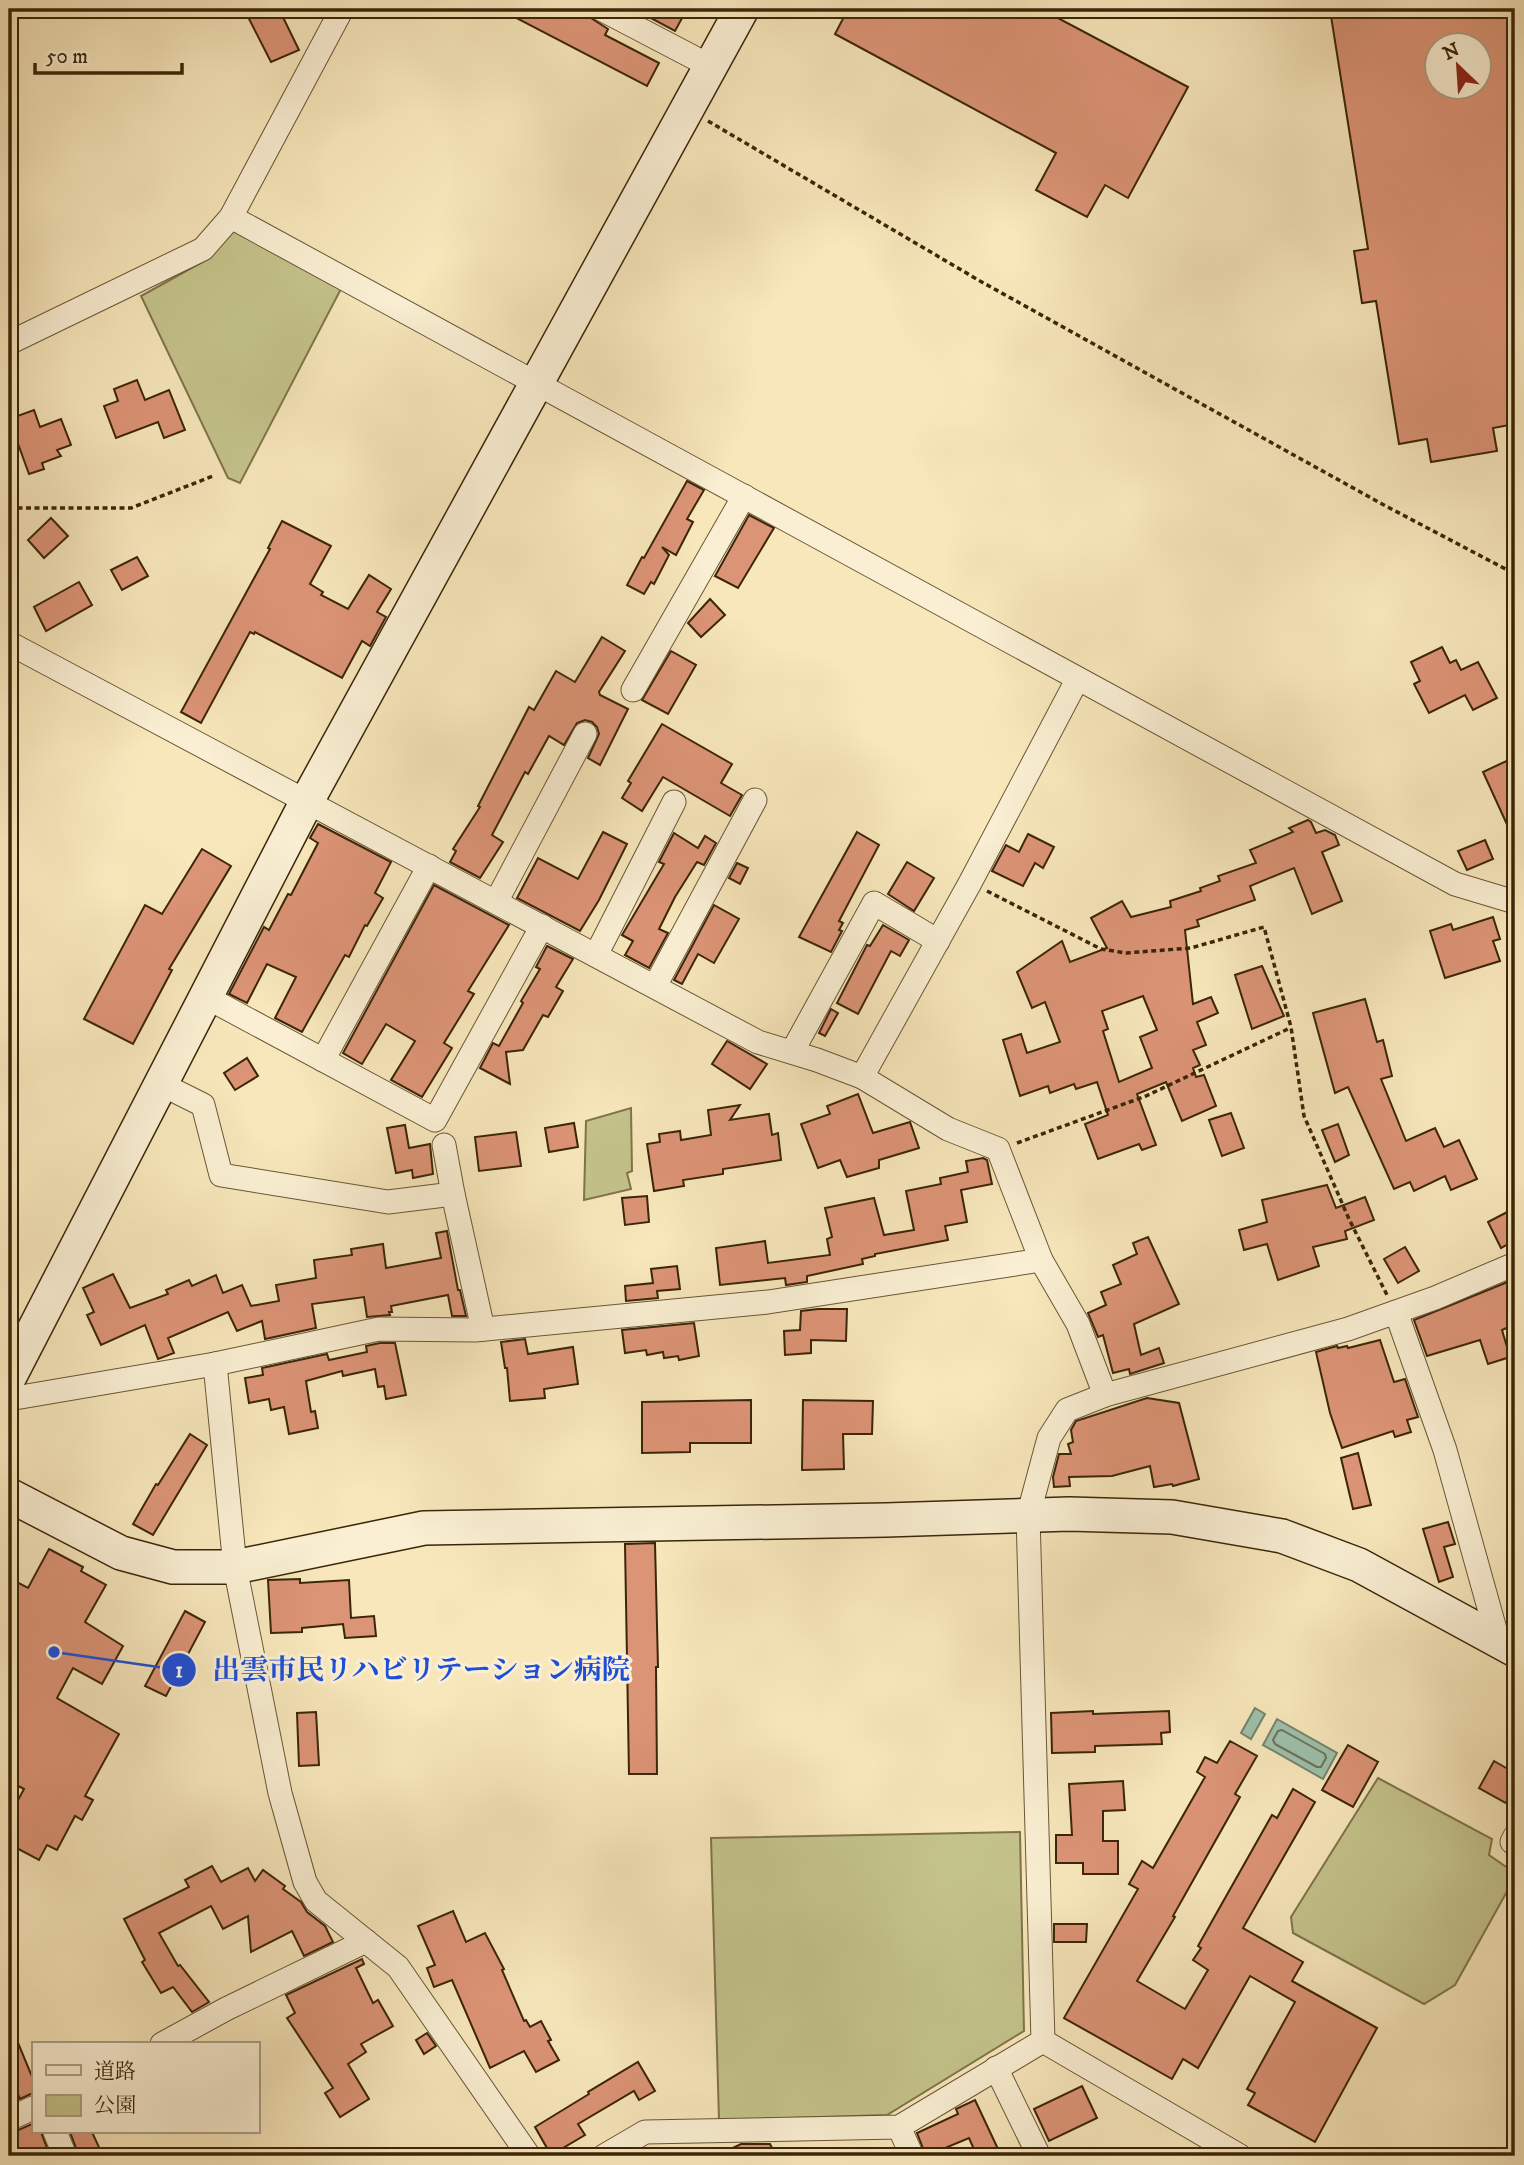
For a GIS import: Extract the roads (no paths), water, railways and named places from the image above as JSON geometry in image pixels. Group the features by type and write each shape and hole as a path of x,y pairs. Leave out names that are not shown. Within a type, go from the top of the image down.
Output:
{"street":[{"path":"9,343 203,249 231,217 342,9"},
{"path":"601,9 710,66"},
{"path":"9,1378 307,801 742,9"},
{"path":"231,217 1455,884 1515,902"},
{"path":"633,690 744,496"},
{"path":"9,643 758,1042 862,1077 948,1129 998,1149 1041,1260 1078,1324 1105,1395"},
{"path":"862,1077 970,883 1077,680"},
{"path":"496,902 585,734"},
{"path":"655,986 755,800"},
{"path":"596,955 674,802"},
{"path":"323,1060 429,866"},
{"path":"792,1052 874,903 938,941"},
{"path":"206,997 435,1120 542,926"},
{"path":"161,1084 203,1105 221,1175 388,1202 453,1194"},
{"path":"444,1145 483,1329"},
{"path":"9,1399 215,1364 379,1329 483,1329 768,1302 1041,1260"},
{"path":"1042,2041 1028,1516 1049,1437 1067,1410 1105,1395 1348,1329 1436,1298 1515,1264"},
{"path":"1396,1312 1445,1450 1506,1645"},
{"path":"215,1364 235,1567 280,1793 305,1882 316,1901 398,1967 527,2156"},
{"path":"9,1496 121,1553 173,1567 235,1567 424,1528 1069,1514 1172,1517 1282,1536 1359,1565 1506,1645"},
{"path":"1515,1836 1512,1842 1515,1844"},
{"path":"166,2042 226,2009 366,1941"},
{"path":"604,2156 645,2132 898,2127 1042,2041"},
{"path":"1042,2041 1240,2156"},
{"path":"996,2068 1040,2156"},
{"path":"9,2119 32,2108"},
{"path":"898,2127 912,2156"},
{"path":"56,2134 65,2156"}],"water":[{"path":"1255,1708 1265,1714 1251,1739 1241,1733"},
{"path":"1277,1719 1337,1753 1323,1779 1263,1745"}],"place":[{"name":"出雲市民リハビリテーション病院","path":"54,1652"}]}
